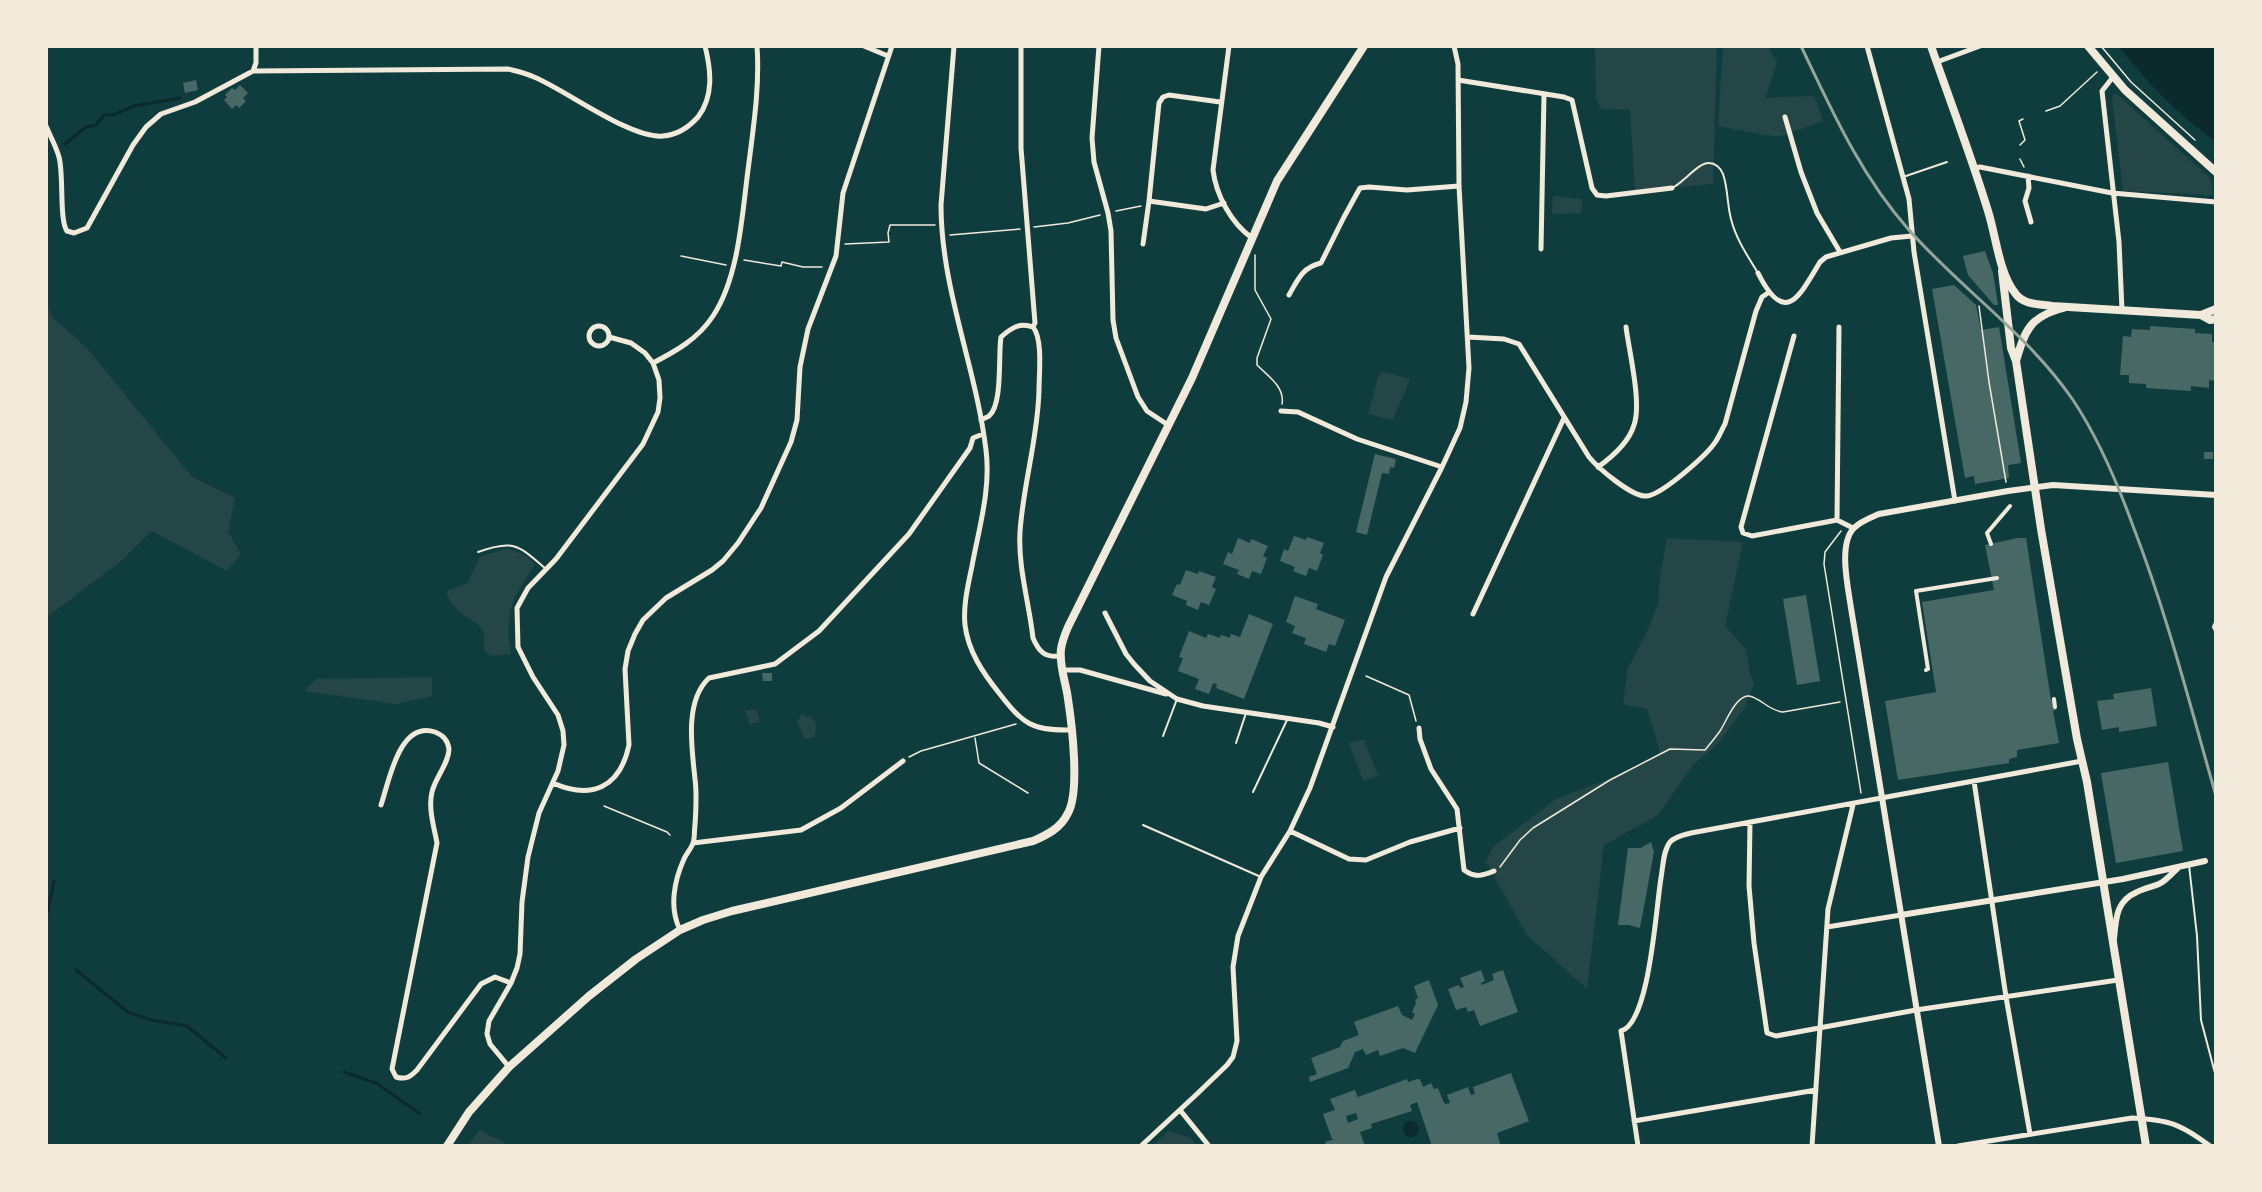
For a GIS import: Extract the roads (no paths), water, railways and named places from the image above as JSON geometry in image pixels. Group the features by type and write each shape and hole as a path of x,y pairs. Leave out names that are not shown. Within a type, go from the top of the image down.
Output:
{"main road":[{"path":"447,1146 469,1113 509,1067 596,990 636,959 680,930 732,911 1010,848 1046,835 1061,823 1072,803 1075,782 1068,699 1061,656 1061,646 1068,627 1213,331 1263,210 1289,161 1364,46"},
{"path":"1931,46 1989,211 2002,266 2011,348 2016,361 2035,488 2146,1146"},
{"path":"2088,46 2125,90 2216,172"},
{"path":"2002,266 2012,288 2029,303 2066,308 2201,315 2214,321"},
{"path":"2016,361 2029,325 2053,311 2066,308"},
{"path":"2201,315 2216,309"}],"street":[{"path":"253,71 256,63 256,46"},
{"path":"46,126 59,157 63,184 63,226 67,231 74,233 87,228 133,145 146,127 161,114 195,102 253,71 508,69 534,77 628,127 647,135 661,137 684,129 702,111 709,95 710,76 705,46"},
{"path":"653,363 696,337 712,318 723,298 733,262 753,127 757,46"},
{"path":"864,46 888,56"},
{"path":"553,783 576,792 588,791 611,780 620,771 629,745 625,669 635,634 644,620 666,598 723,561 756,517 780,468 797,420 800,367 808,329 836,256 843,193 892,46"},
{"path":"954,46 941,195 941,227 945,265 981,420 987,478 985,500 968,585 965,623 974,654 985,674 1005,701 1024,721 1046,730 1071,730"},
{"path":"1021,46 1021,148 1029,228 1035,323 1033,327"},
{"path":"1099,46 1092,138 1094,162 1111,231 1113,320 1116,338 1138,397 1147,411 1168,425"},
{"path":"1229,46 1213,170 1215,183 1224,203 1244,232 1252,238"},
{"path":"1141,1146 1227,1065 1235,1051 1237,1041 1233,994 1235,947 1261,877 1290,831 1310,788 1386,577 1460,428 1469,376 1459,186 1457,53 1454,46"},
{"path":"1867,46 1909,199 1912,236 1955,501"},
{"path":"1937,62 1980,46"},
{"path":"2113,77 2102,91 2119,242 2122,310"},
{"path":"1458,80 1572,100 1592,188 1597,195 1672,188"},
{"path":"1541,249 1545,94"},
{"path":"1143,244 1159,103 1163,97 1168,95 1220,102"},
{"path":"1785,117 1801,172 1817,213 1840,252"},
{"path":"1974,168 1980,167 2028,176 2112,194 2216,202"},
{"path":"2028,176 2029,188 2025,201 2031,222"},
{"path":"1289,295 1300,275 1310,266 1321,264 1347,209 1360,188 1407,190 1459,186"},
{"path":"1149,201 1206,209 1224,203"},
{"path":"1758,273 1768,293 1782,302 1789,303 1796,300 1820,262 1840,252 1891,238 1912,236"},
{"path":"1468,337 1504,339 1519,344 1564,418 1598,467 1641,495 1648,496 1680,476 1716,441 1725,424 1756,311 1762,297 1768,293"},
{"path":"981,420 989,417 994,410 998,396 998,351 1001,337 1017,326 1033,327 1038,338 1039,403 1020,533 1021,567 1033,638 1037,647 1042,653 1052,657 1061,656"},
{"path":"1598,467 1611,458 1634,425 1637,408 1626,327"},
{"path":"1837,520 1839,327"},
{"path":"1794,336 1741,527 1743,533 1752,536 1837,520 1853,528"},
{"path":"509,1067 490,1044 489,1021 511,983 520,954 522,902 528,857 539,813 563,756 563,731 558,715 533,677 518,647 517,608 528,588 602,501 647,436 658,412 660,398 659,380 653,363 638,346 609,337"},
{"path":"1281,411 1298,412 1357,439 1442,467"},
{"path":"1473,614 1564,418"},
{"path":"680,930 672,910 676,882 683,861 693,843 696,812 691,750 692,720 701,685 709,678 775,664 819,631 909,534 970,448 973,438 983,434"},
{"path":"1939,1146 1851,608 1845,561 1848,536 1853,528 1863,520 1879,514 2059,485 2216,495"},
{"path":"1991,544 1987,533 2010,506"},
{"path":"1926,670 1928,669 1916,591 1997,578"},
{"path":"1105,613 1130,659 1150,681 1177,699 1333,727"},
{"path":"1062,670 1080,670 1170,695"},
{"path":"1419,728 1420,739 1431,769 1457,809 1464,870 1472,875 1483,876 1494,871"},
{"path":"381,805 397,755 406,740 418,732 431,731 441,734 448,743 449,752 432,793 432,816 437,843 392,1069 396,1077 403,1079 411,1077 481,984 495,977 511,983"},
{"path":"693,843 801,830 841,808 903,760"},
{"path":"1638,1146 1621,1031 1630,1026 1640,1008 1653,951 1658,896 1665,853 1669,843 1677,837 2082,761"},
{"path":"1974,781 2006,997 2030,1134"},
{"path":"1812,1146 1828,909 1852,805"},
{"path":"1750,823 1749,886 1754,943 1767,1033 1776,1036 1916,1010 2118,980"},
{"path":"1290,831 1349,859 1366,860 1410,842 1460,828"},
{"path":"1827,927 2103,882 2205,861"},
{"path":"2114,954 2119,905 2137,891 2161,884 2177,868"},
{"path":"1634,1121 1816,1090"},
{"path":"1180,1110 1209,1146"},
{"path":"1958,1146 2132,1118 2159,1119 2174,1123 2210,1146"},
{"path":"2012,1137 2014,1146"}],"lane":[{"path":"1672,188 1682,183 1700,166 1708,162 1716,165 1723,172 1731,220 1739,242 1758,273"},
{"path":"1903,177 1947,162"},
{"path":"478,552 499,544 510,544 523,550 546,568"},
{"path":"2216,620 2213,627 2216,633"},
{"path":"1164,736 1177,699"},
{"path":"1236,743 1245,713"},
{"path":"1253,792 1287,720"},
{"path":"1143,825 1261,877"},
{"path":"2189,865 2197,936 2201,1020 2216,1077"}],"waterway":[{"path":"65,144 86,127 96,125 104,115 113,115 134,106 180,98"},
{"path":"46,919 54,881"},
{"path":"76,970 128,1012 151,1020 187,1026 226,1058"},
{"path":"344,1072 378,1084 420,1114"}],"railway":[{"path":"1801,46 1824,95 1876,188 1929,252 2036,354 2073,400 2091,430 2121,493 2157,593 2216,796"}]}
